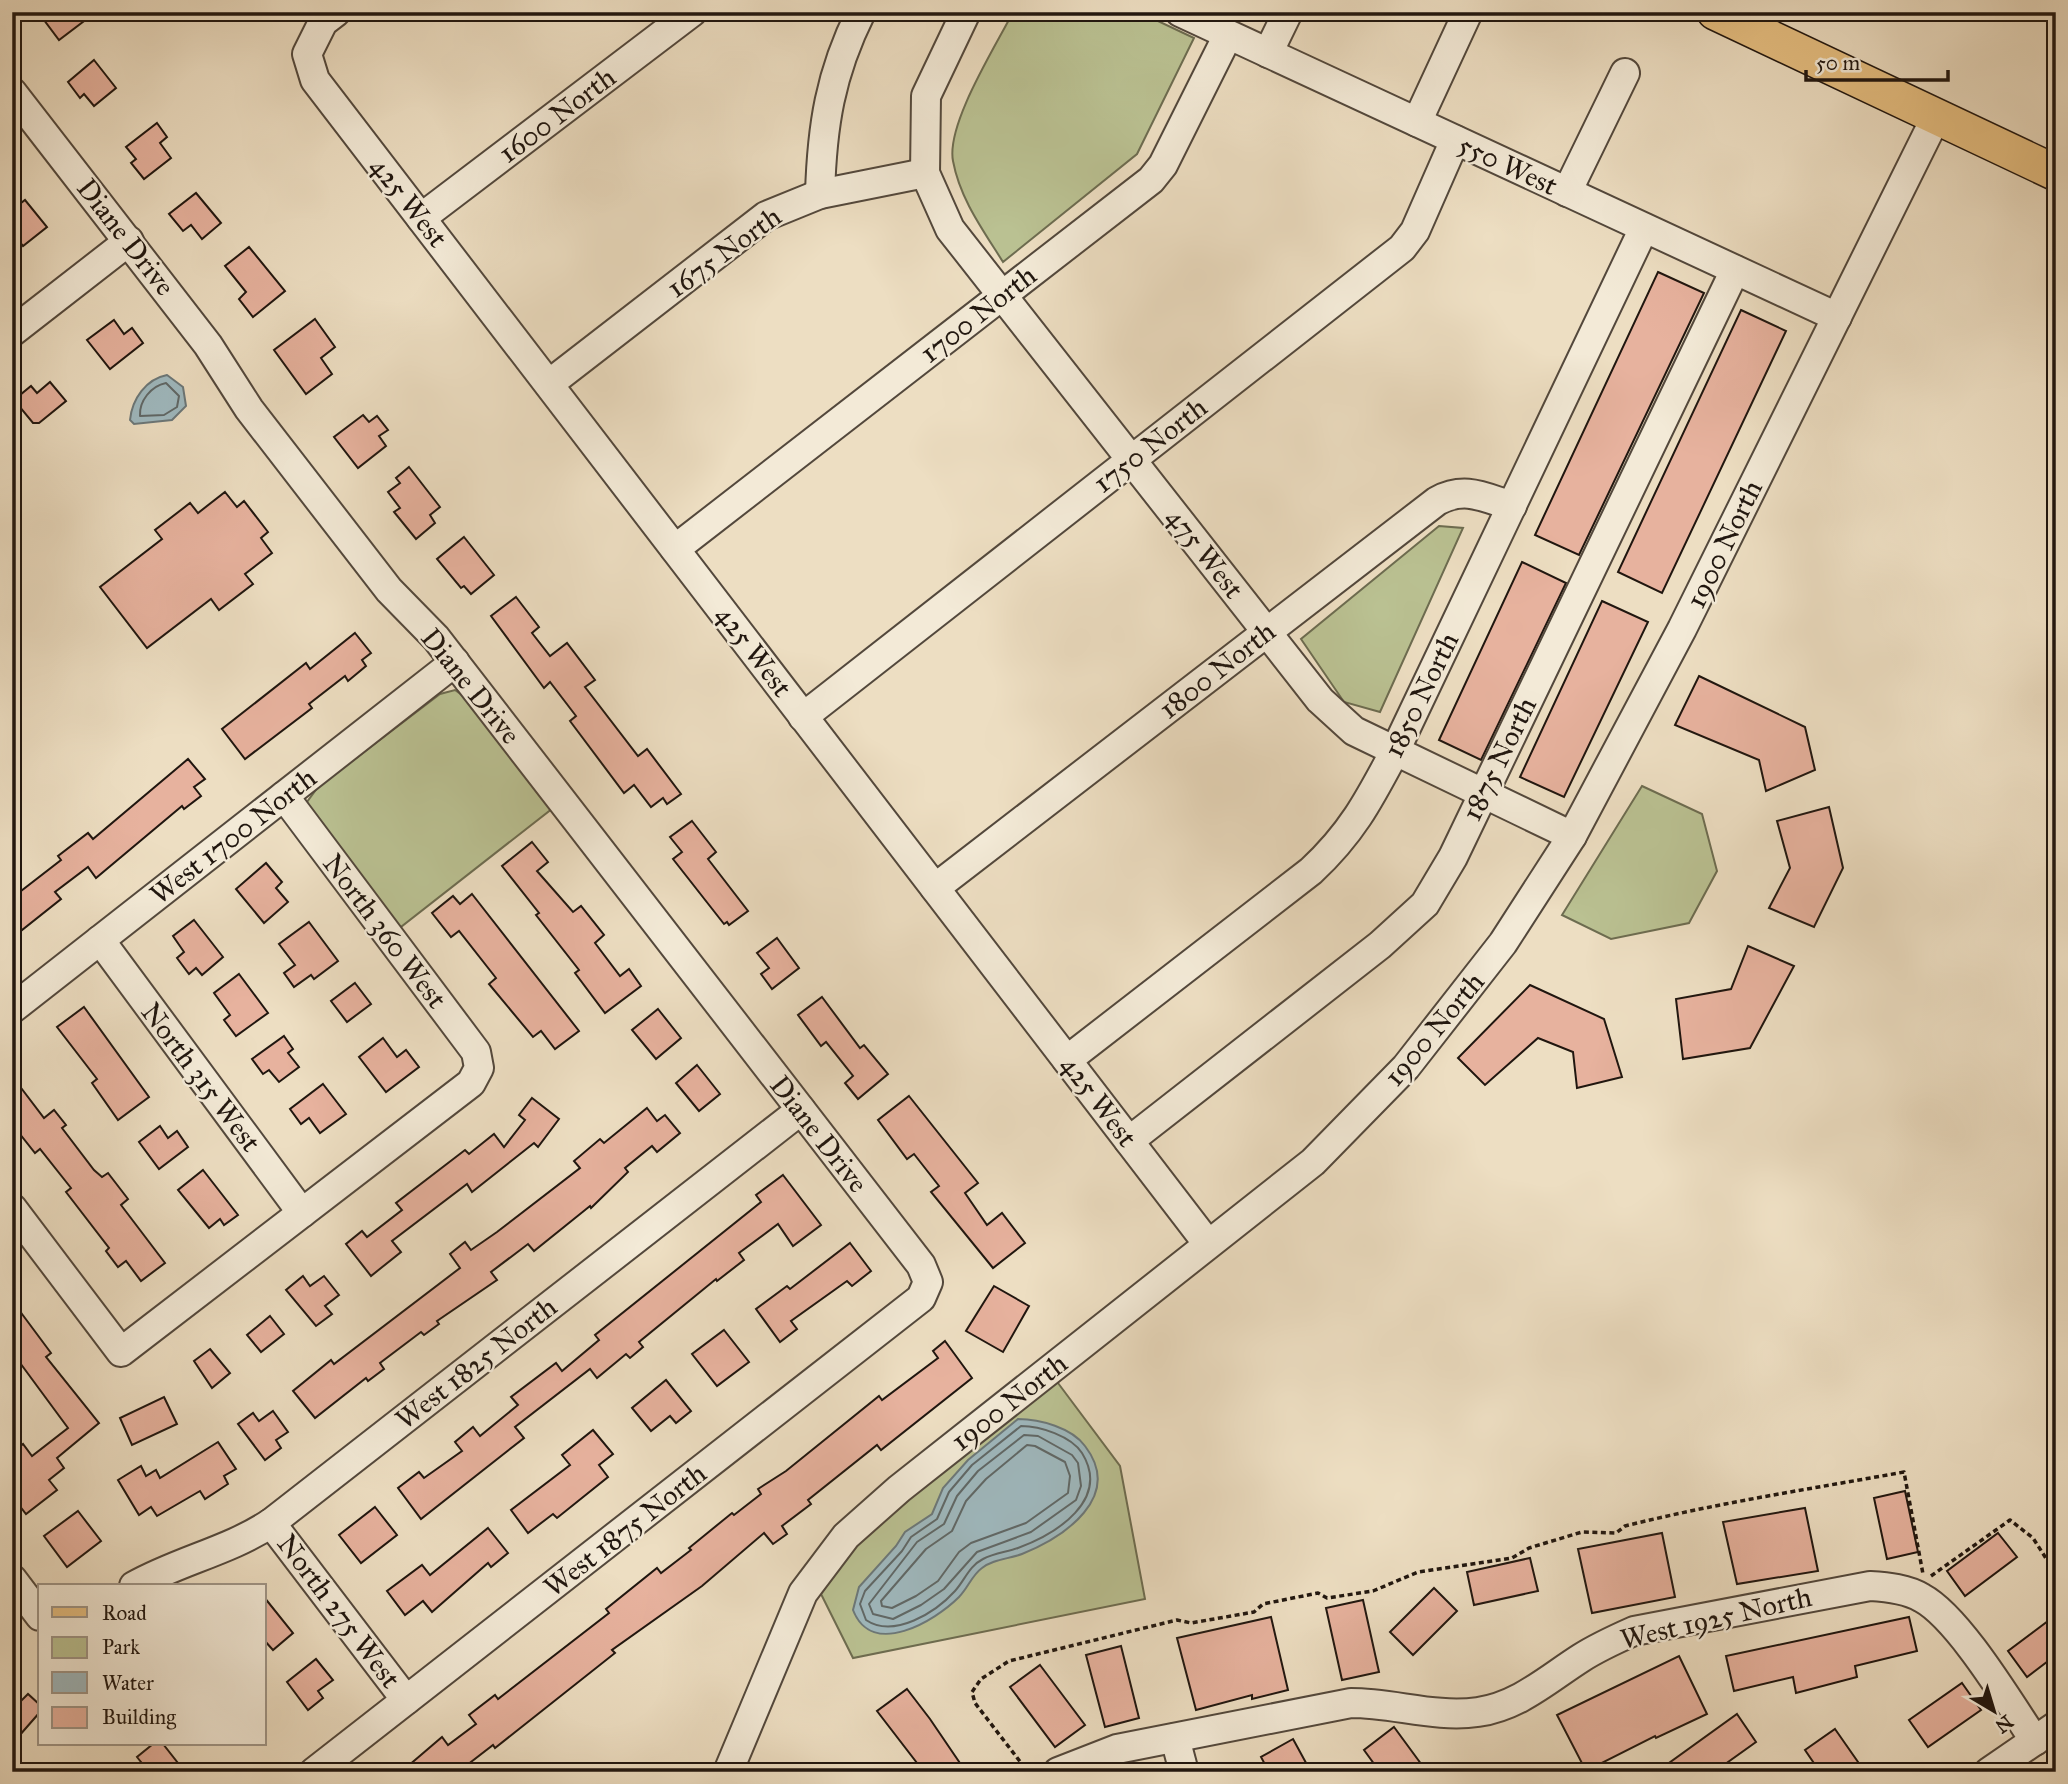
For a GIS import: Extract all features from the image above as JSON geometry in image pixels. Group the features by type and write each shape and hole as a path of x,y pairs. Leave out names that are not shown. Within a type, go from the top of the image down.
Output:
{"main road":[{"path":"1715,12 2056,173"}],"street":[{"name":"425 West","path":"336,12 323,22 307,54 315,79 1208,1244"},
{"name":"1600 North","path":"421,218 692,12"},
{"path":"820,194 822,132 832,82 861,12"},
{"path":"925,173 926,96 966,12"},
{"name":"550 West","path":"1180,12 1837,317"},
{"path":"1268,53 1288,12"},
{"path":"1417,122 1468,12"},
{"name":"1700 North","path":"675,549 1151,180 1163,165 1228,35"},
{"path":"1567,192 1625,73"},
{"name":"Diane Drive","path":"12,92 208,345 249,409 357,550 389,590 436,638 921,1265 928,1282"},
{"name":"1900 North","path":"728,1772 803,1593 846,1536 899,1489 1313,1162 1406,1067 1503,943 1572,836 1682,629 1936,117"},
{"name":"1750 North","path":"803,717 1402,248 1415,231 1455,140"},
{"name":"1675 North","path":"548,384 766,216 820,194 925,173"},
{"name":"475 West","path":"925,173 950,229 1320,699 1354,731 1572,836"},
{"name":"1850 North","path":"1067,1060 1311,871 1337,847 1359,819 1395,751 1644,228"},
{"path":"12,332 129,241"},
{"name":"1875 North","path":"1129,1142 1380,946 1425,904 1453,857 1735,270"},
{"name":"1800 North","path":"935,888 1437,500 1452,493 1466,492 1511,506"},
{"name":"West 1700 North","path":"12,1009 454,662"},
{"name":"North 360 West","path":"284,796 476,1052 479,1068 471,1083 302,1213"},
{"name":"North 315 West","path":"100,940 302,1213"},
{"name":"West 1825 North","path":"138,1584 250,1537 271,1523 801,1110"},
{"path":"12,1208 121,1353 302,1213"},
{"name":"West 1875 North","path":"314,1772 921,1298 928,1282"},
{"name":"North 275 West","path":"271,1523 406,1700"},
{"path":"12,1579 38,1613"},
{"name":"West 1925 North","path":"1059,1772 1117,1749 1351,1703 1381,1703 1443,1714 1479,1712 1512,1702 1539,1688 1600,1646 1634,1631 1870,1586 1895,1588 1922,1597 1949,1619 2045,1733"},
{"path":"1989,1772 2045,1733"},
{"path":"1175,1738 1184,1772"}],"path":[{"path":"1025,1768 975,1703 972,1692 981,1679 1009,1661 1177,1619 1191,1623 1254,1612 1263,1604 1318,1593 1327,1598 1373,1591 1418,1572 1512,1558 1529,1548 1582,1532 1616,1532 1625,1525 1708,1505 1762,1499 1904,1472 1924,1581 2010,1520 2033,1538 2056,1574"}],"green space":[{"path":"1013,12 1139,12 1194,38 1137,154 1003,262 973,214 961,188 953,161 953,145 964,107"},
{"path":"1439,526 1463,528 1380,712 1344,702 1301,639"},
{"path":"455,690 466,698 553,808 397,930 313,820 307,802 318,787 440,694"},
{"path":"1642,786 1702,814 1717,871 1689,923 1611,939 1562,915"},
{"path":"1055,1379 1120,1466 1145,1599 853,1658 821,1594 856,1539"}],"water":[{"path":"167,375 183,387 186,406 172,420 134,424 130,420 131,412 141,391 159,377"},
{"path":"1018,1419 1055,1426 1072,1434 1085,1446 1095,1465 1098,1482 1084,1513 1071,1526 1038,1547 986,1565 975,1574 959,1597 920,1625 889,1634 874,1632 862,1624 853,1610 859,1587 905,1532 932,1514 943,1488 968,1460"}],"building":[{"path":"38,12 96,12 59,40"},
{"path":"94,60 116,88 94,106 84,94 80,98 68,82"},
{"path":"157,123 167,137 160,143 171,158 144,179 131,163 136,159 126,147"},
{"path":"196,193 221,223 202,239 191,225 183,231 169,214"},
{"path":"25,200 47,227 23,246 12,233 12,210"},
{"path":"249,247 285,291 253,317 239,299 246,292 225,266"},
{"path":"1658,272 1704,293 1579,555 1535,535"},
{"path":"1741,310 1786,331 1662,593 1618,572"},
{"path":"315,319 335,347 321,358 332,374 306,394 274,350"},
{"path":"114,320 124,334 132,328 143,343 110,369 87,340"},
{"path":"50,382 66,401 39,423 33,423 14,400 31,386 37,393"},
{"path":"363,415 369,422 377,416 388,430 379,436 386,446 358,468 334,437"},
{"path":"409,467 440,507 430,515 435,523 416,539 394,512 400,508 388,492 400,483 396,478"},
{"path":"225,492 237,507 244,501 268,532 261,538 272,553 245,574 253,584 219,610 211,599 147,648 100,587 162,539 155,530 190,503 198,513"},
{"path":"464,537 494,575 471,594 464,586 461,588 437,559"},
{"path":"1522,562 1566,583 1481,760 1439,740"},
{"path":"516,597 539,627 532,633 550,656 567,643 595,680 585,687 638,756 647,749 681,794 667,804 663,798 651,807 634,785 624,793 570,721 576,716 550,682 544,688 491,616"},
{"path":"1602,601 1648,622 1564,797 1520,777"},
{"path":"355,633 371,653 362,660 366,666 348,681 345,676 309,704 312,708 245,759 222,729 306,663 310,669"},
{"path":"1699,676 1805,727 1815,770 1766,791 1759,760 1675,725"},
{"path":"188,759 205,779 194,787 201,796 184,809 182,806 96,878 88,867 55,892 61,899 22,930 12,918 12,898 61,860 58,856 88,833 93,839"},
{"path":"1829,807 1843,868 1814,927 1769,908 1790,868 1777,821"},
{"path":"692,821 716,852 708,859 748,911 729,925 727,922 724,924 673,859 682,852 670,837"},
{"path":"532,842 548,862 537,871 573,912 581,906 604,935 595,943 620,976 629,969 641,986 605,1013 575,973 579,970 502,866"},
{"path":"266,863 282,882 276,888 288,902 264,923 236,889"},
{"path":"472,894 579,1031 555,1049 541,1031 533,1037 489,984 496,978 459,931 451,937 432,913 453,896 460,904"},
{"path":"194,920 223,957 202,975 196,968 189,974 177,958 184,952 173,936"},
{"path":"309,922 338,961 314,979 311,975 294,987 284,973 295,965 279,944"},
{"path":"777,938 799,968 772,989 761,974 769,968 757,953"},
{"path":"1748,946 1794,966 1750,1048 1683,1059 1676,999 1731,989"},
{"path":"239,974 268,1013 236,1036 224,1020 230,1015 214,993"},
{"path":"355,983 371,1004 347,1022 331,1001"},
{"path":"1530,985 1604,1019 1622,1077 1577,1088 1573,1052 1538,1038 1485,1085 1458,1058"},
{"path":"822,997 860,1048 864,1045 888,1074 858,1099 845,1083 853,1076 826,1042 821,1046 798,1015"},
{"path":"84,1007 149,1097 118,1120 92,1083 97,1079 57,1027"},
{"path":"658,1009 681,1038 656,1059 632,1030"},
{"path":"284,1036 293,1049 288,1053 299,1067 279,1082 269,1070 263,1074 252,1059"},
{"path":"383,1038 397,1057 406,1050 419,1067 386,1092 359,1057"},
{"path":"697,1065 720,1094 699,1111 676,1083"},
{"path":"12,1076 44,1118 54,1110 66,1125 62,1128 94,1170 102,1177 108,1173 128,1199 121,1205 165,1263 141,1281 126,1261 118,1267 106,1251 109,1248 66,1192 71,1188 40,1149 35,1153 12,1124"},
{"path":"323,1084 346,1114 320,1133 309,1118 301,1124 290,1109"},
{"path":"909,1096 978,1183 965,1193 987,1225 1002,1213 1025,1243 993,1268 931,1192 939,1186 914,1154 907,1159 878,1120"},
{"path":"532,1098 559,1119 538,1147 534,1143 472,1192 467,1184 392,1241 401,1252 371,1276 346,1244 362,1231 367,1237 402,1210 396,1203 465,1150 469,1154 494,1134 504,1147 525,1120 519,1115"},
{"path":"647,1108 657,1121 665,1115 680,1133 657,1152 652,1146 625,1168 628,1172 591,1208 590,1206 534,1251 528,1244 491,1272 497,1280 437,1321 439,1324 424,1335 421,1332 380,1363 384,1369 368,1381 366,1378 315,1418 293,1391 331,1360 334,1364 460,1268 450,1254 465,1242 471,1250 497,1232 580,1168 574,1161 600,1139 604,1143"},
{"path":"160,1126 168,1138 177,1131 188,1147 159,1169 139,1142"},
{"path":"203,1170 238,1215 224,1225 220,1219 209,1228 178,1190"},
{"path":"783,1175 821,1225 793,1246 778,1224 739,1253 744,1260 717,1281 716,1279 639,1342 643,1347 630,1358 626,1354 597,1378 590,1369 515,1427 524,1438 421,1519 398,1488 419,1472 424,1478 462,1451 455,1442 473,1427 480,1436 518,1405 511,1397 556,1363 562,1371 599,1340 595,1335 761,1202 756,1195"},
{"path":"850,1243 871,1271 852,1286 847,1281 791,1321 797,1329 780,1342 756,1309 787,1286 790,1289"},
{"path":"303,1276 310,1286 324,1276 339,1295 325,1306 332,1314 316,1326 286,1290"},
{"path":"994,1286 1029,1306 1003,1352 966,1331"},
{"path":"22,1314 51,1353 46,1357 99,1423 57,1458 64,1468 49,1480 57,1490 26,1514 12,1496 20,1490 12,1481 12,1453 23,1444 32,1456 68,1428 12,1352 12,1322"},
{"path":"270,1316 284,1334 261,1352 247,1335"},
{"path":"724,1330 749,1362 717,1386 692,1354"},
{"path":"945,1341 972,1378 881,1450 877,1445 808,1500 811,1504 782,1526 787,1534 773,1544 764,1533 702,1586 612,1650 615,1653 495,1748 493,1745 458,1772 449,1772 444,1765 435,1772 401,1772 442,1737 448,1745 476,1724 469,1715 495,1695 498,1699 609,1613 606,1609 657,1568 661,1573 691,1550 689,1548 732,1513 734,1515 761,1494 758,1489 786,1471 879,1396 882,1400 938,1358 933,1351"},
{"path":"210,1349 230,1373 212,1388 194,1361"},
{"path":"666,1380 691,1411 676,1423 670,1416 651,1431 632,1408"},
{"path":"164,1397 177,1424 132,1445 120,1418"},
{"path":"273,1411 288,1432 276,1440 281,1448 265,1460 238,1424 253,1413 259,1421"},
{"path":"593,1430 613,1454 599,1465 608,1477 557,1518 553,1514 528,1533 511,1510 570,1465 562,1455"},
{"path":"218,1442 236,1469 224,1476 228,1484 205,1499 200,1491 157,1516 151,1507 139,1515 118,1480 141,1466 146,1476 156,1470 160,1478"},
{"path":"1905,1491 1918,1552 1887,1559 1874,1498"},
{"path":"375,1507 397,1535 361,1563 339,1535"},
{"path":"1805,1508 1818,1571 1737,1584 1723,1522"},
{"path":"78,1511 101,1541 67,1567 44,1536"},
{"path":"488,1528 508,1553 491,1567 488,1563 432,1612 423,1601 405,1615 387,1591 422,1565 430,1575"},
{"path":"1662,1533 1675,1597 1592,1613 1578,1549"},
{"path":"1998,1533 2017,1557 1965,1596 1947,1571"},
{"path":"1530,1558 1538,1591 1474,1605 1467,1572"},
{"path":"1434,1588 1457,1611 1413,1655 1390,1632"},
{"path":"266,1599 293,1633 273,1650 266,1642"},
{"path":"1363,1600 1379,1672 1342,1680 1326,1608"},
{"path":"2056,1615 2056,1655 2027,1677 2008,1651"},
{"path":"1271,1617 1288,1690 1252,1699 1252,1695 1196,1710 1177,1638"},
{"path":"1909,1617 1917,1651 1855,1666 1857,1677 1796,1693 1793,1677 1734,1691 1726,1656"},
{"path":"1121,1646 1139,1718 1105,1727 1086,1655"},
{"path":"1679,1656 1707,1714 1656,1738 1655,1736 1586,1771 1557,1715"},
{"path":"316,1659 333,1680 318,1691 323,1698 308,1710 287,1682"},
{"path":"1040,1665 1085,1725 1055,1747 1010,1687"},
{"path":"1962,1683 1981,1710 1928,1747 1909,1720"},
{"path":"907,1689 966,1772 924,1772 877,1711"},
{"path":"12,1694 21,1701 28,1694 38,1703 38,1714 12,1744"},
{"path":"1737,1714 1756,1742 1714,1772 1676,1772 1669,1763"},
{"path":"1394,1727 1427,1772 1380,1772 1364,1750"},
{"path":"1835,1729 1865,1772 1820,1772 1805,1750"},
{"path":"1293,1739 1311,1772 1269,1772 1261,1757"},
{"path":"151,1746 165,1746 185,1772 149,1772 137,1757"}]}
